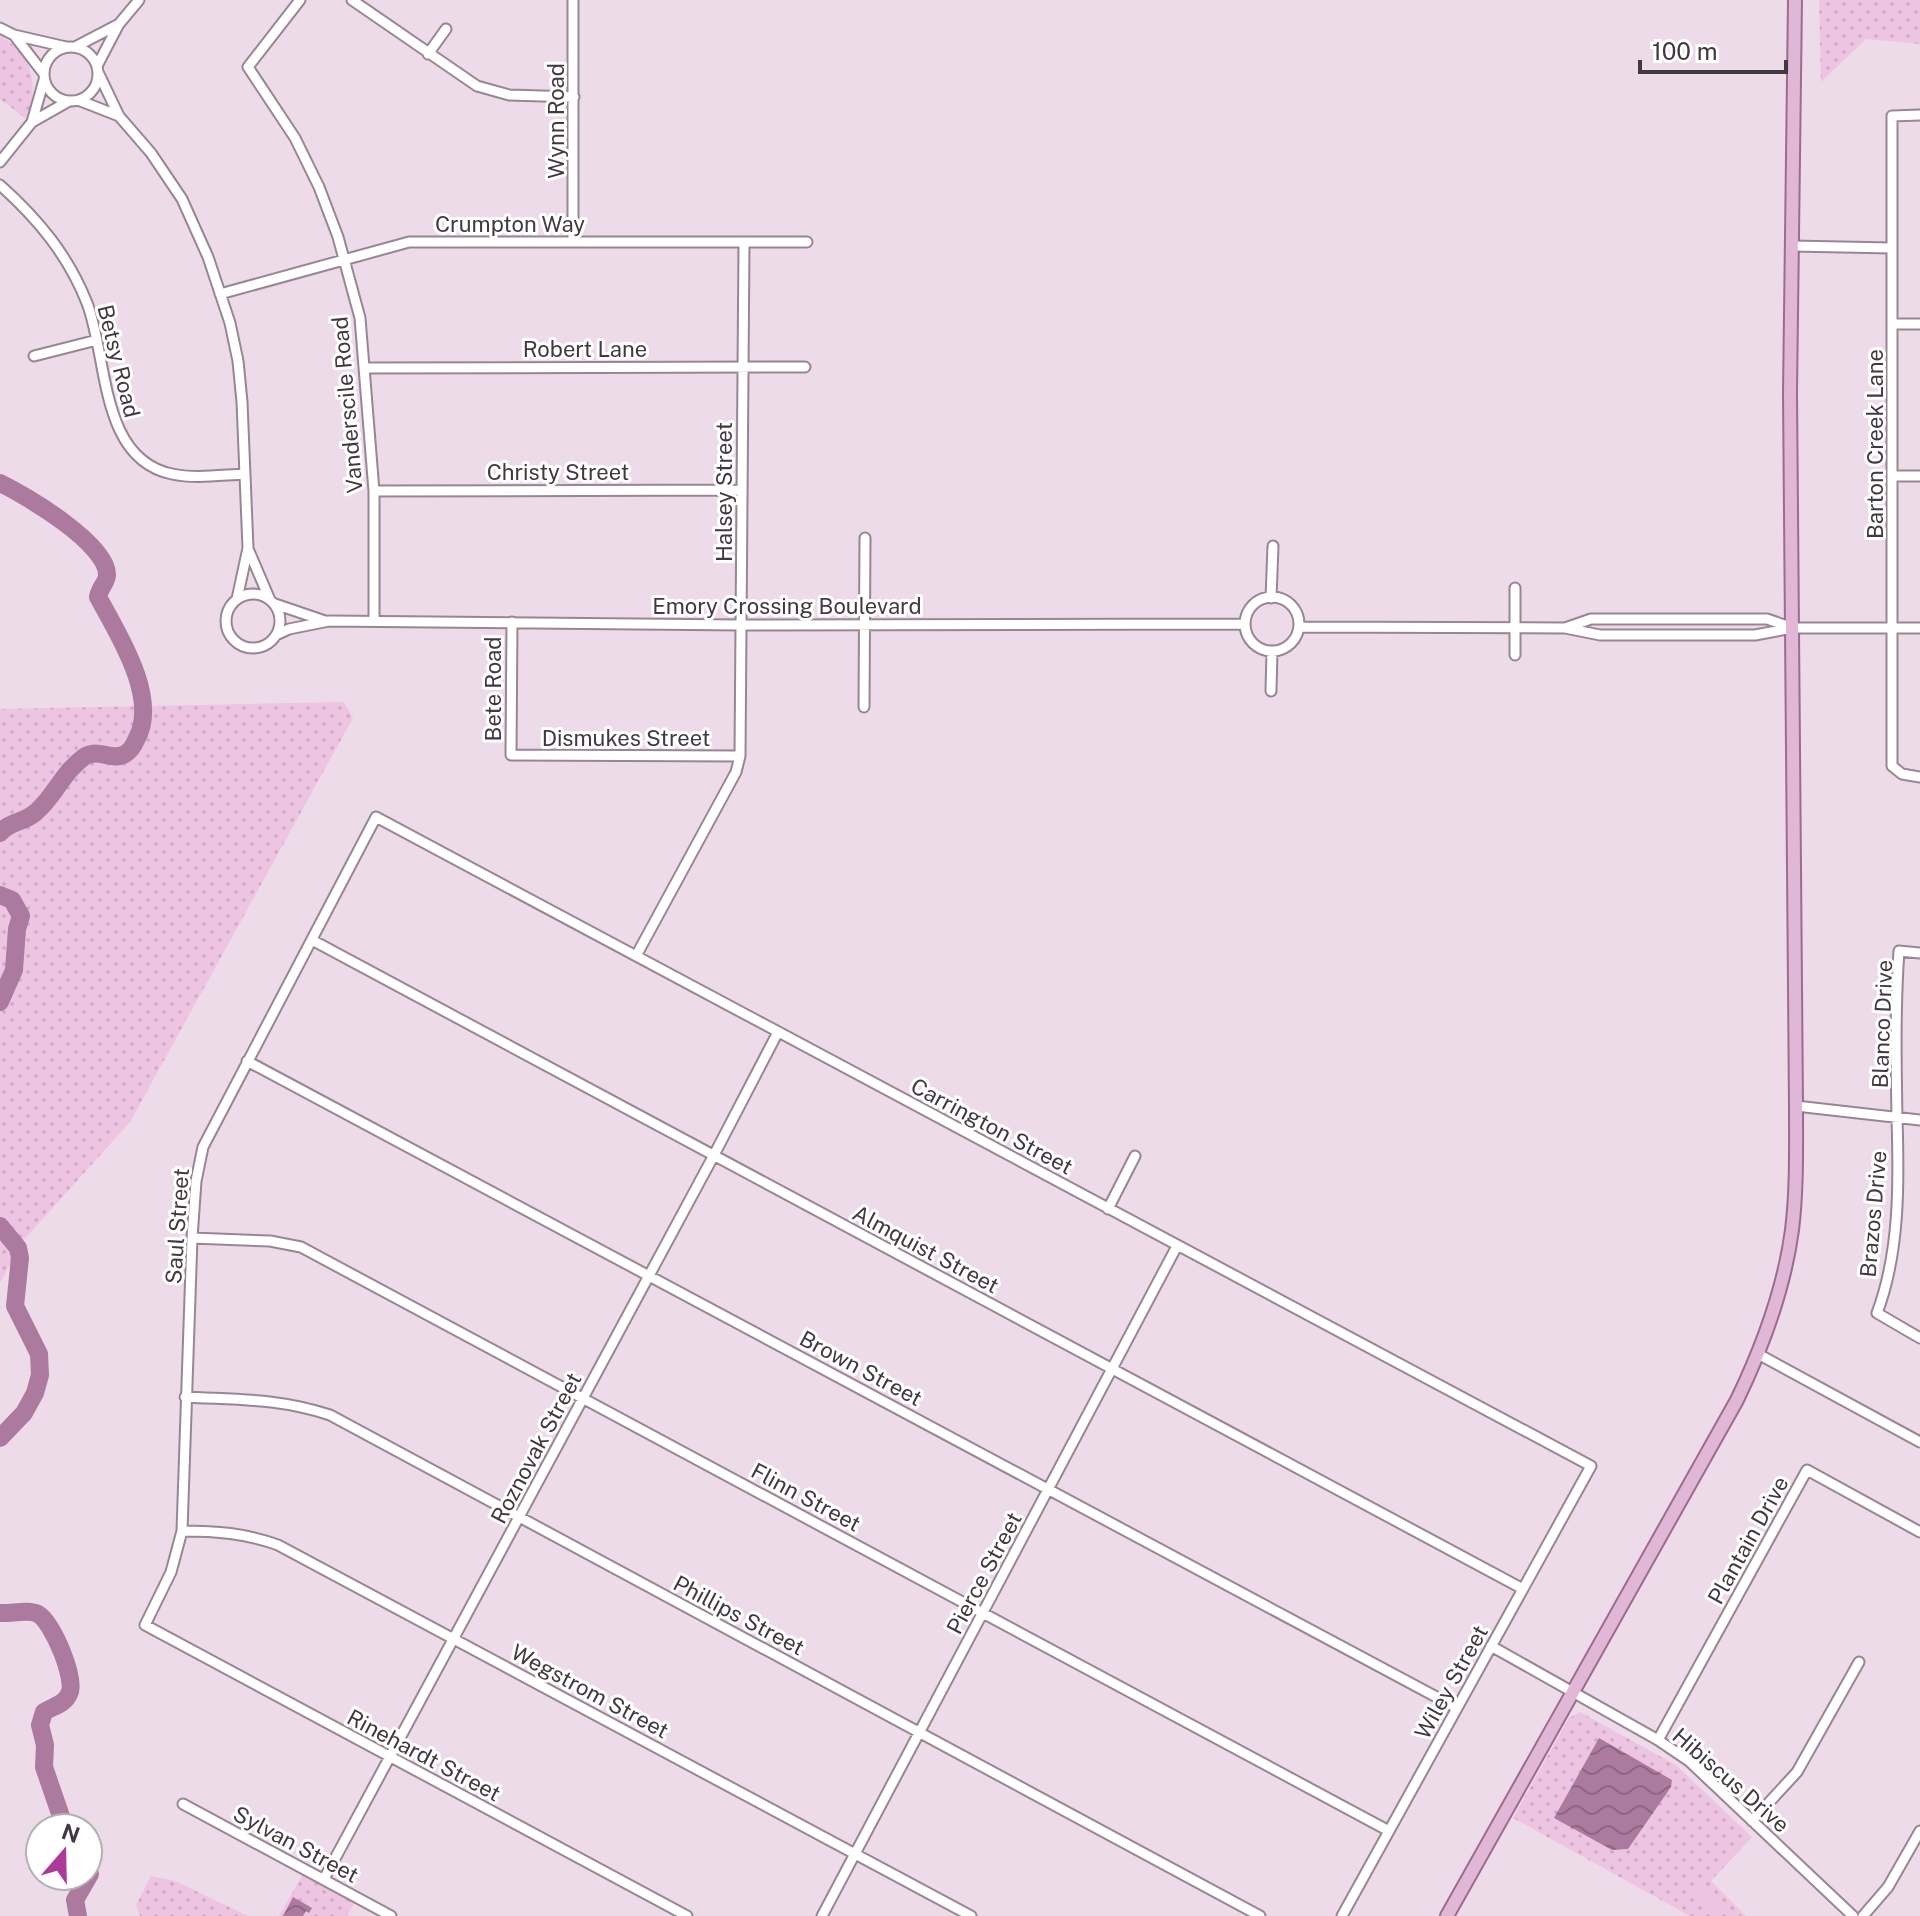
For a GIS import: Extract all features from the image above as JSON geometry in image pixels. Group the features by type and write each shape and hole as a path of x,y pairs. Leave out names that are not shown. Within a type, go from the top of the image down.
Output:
{"main road":[{"path":"1447,1916 1710,1449 1758,1354 1775,1306 1792,1231 1796,1106 1790,393 1795,0"}],"street":[{"path":"0,162 32,122 93,90 98,69 119,24 139,0"},
{"name":"Vanderscile Road","path":"300,0 248,67 295,138 319,187 344,258 360,318 374,491 374,621"},
{"path":"352,0 464,79 492,91 520,96 574,97"},
{"name":"Wynn Road","path":"573,0 573,242"},
{"path":"32,122 47,63 53,54 119,24"},
{"path":"0,28 14,35 89,54 119,116 151,153 182,199 208,257 238,361 245,474 248,548 237,599 227,612 229,634 247,647 258,647 289,629 329,621"},
{"path":"428,54 446,29"},
{"path":"14,35 44,75 52,93 119,116"},
{"name":"Barton Creek Lane","path":"1920,115 1892,116 1892,766 1902,774 1920,777"},
{"name":"Betsy Road","path":"0,185 40,223 60,251 87,304 117,427 135,453 158,470 172,474 245,474"},
{"name":"Crumpton Way","path":"220,294 409,242 807,242"},
{"name":"Halsey Street","path":"636,956 736,772 740,756 744,243"},
{"path":"1792,246 1892,248"},
{"path":"1893,324 1920,324"},
{"path":"34,356 97,340"},
{"name":"Robert Lane","path":"365,368 805,367"},
{"path":"1893,476 1920,476"},
{"name":"Christy Street","path":"374,491 742,490"},
{"path":"864,707 865,538"},
{"path":"1271,598 1273,546"},
{"path":"248,548 280,619 276,635"},
{"path":"1515,588 1515,655"},
{"path":"237,599 257,594 329,621"},
{"path":"1271,598 1289,604 1295,610 1299,627 1291,643 1272,651 1257,647 1251,641 1245,624 1257,602 1271,598"},
{"path":"1565,628 1591,619 1767,619 1793,628"},
{"name":"Emory Crossing Boulevard","path":"329,621 741,625 1245,624"},
{"name":"Bete Road","path":"511,755 512,622"},
{"path":"1299,627 1565,628 1600,635 1766,635 1793,628 1920,628"},
{"path":"1271,691 1272,651"},
{"name":"Dismukes Street","path":"511,755 740,756"},
{"name":"Carrington Street","path":"376,817 1591,1466"},
{"name":"Saul Street","path":"145,1625 171,1572 182,1531 192,1238 196,1181 203,1147 376,817"},
{"name":"Almquist Street","path":"312,940 1523,1589"},
{"name":"Blanco Drive","path":"1897,1115 1899,951 1920,953"},
{"name":"Roznovak Street","path":"324,1879 778,1032"},
{"name":"Brown Street","path":"247,1061 1457,1708"},
{"path":"1796,1106 1920,1120"},
{"name":"Brazos Drive","path":"1897,1115 1899,1175 1893,1237 1883,1297 1877,1313 1920,1338"},
{"path":"1108,1209 1135,1156"},
{"name":"Flinn Street","path":"192,1238 270,1241 301,1247 1389,1831"},
{"name":"Pierce Street","path":"822,1916 1177,1246"},
{"path":"1758,1354 1920,1442"},
{"name":"Phillips Street","path":"185,1397 262,1399 330,1415 1260,1916"},
{"name":"Wiley Street","path":"1342,1916 1591,1466"},
{"name":"Plantain Drive","path":"1658,1740 1807,1470 1920,1532"},
{"name":"Wegstrom Street","path":"182,1531 252,1535 278,1545 971,1916"},
{"name":"Rinehardt Street","path":"145,1625 687,1916"},
{"name":"Hibiscus Drive","path":"1491,1646 1658,1740 1689,1761 1853,1916"},
{"path":"1752,1821 1797,1772 1859,1662"},
{"name":"Sylvan Street","path":"183,1804 391,1916"},
{"path":"1863,1916 1888,1887 1920,1831"}],"shaded area":[{"path":"1819,0 1920,0 1920,44 1866,39 1821,82"},
{"path":"0,36 20,52 31,72 32,95 26,119 0,99"},
{"path":"344,702 353,718 130,1122 22,1242 0,1283 0,709"},
{"path":"1580,1712 1676,1765 1752,1837 1711,1881 1746,1916 1690,1916 1513,1818 1569,1718"},
{"path":"303,1874 355,1902 347,1916 279,1916"},
{"path":"151,1876 175,1881 248,1916 140,1916 136,1905"},
{"path":"1704,1885 1724,1903 1712,1916 1692,1898"}],"water":[{"path":"1599,1738 1672,1780 1671,1787 1628,1849 1612,1850 1554,1818"},
{"path":"293,1897 312,1908 309,1913 283,1916"}],"waterway":[{"path":"0,483 80,535 104,563 107,578 98,597 134,667 143,706 142,724 129,751 120,756 94,753 84,757 36,812 0,833"},
{"path":"0,895 12,900 21,916 14,970 0,1002"},
{"path":"0,1226 18,1248 20,1258 15,1306 39,1354 40,1375 24,1413 0,1438"},
{"path":"0,1613 29,1612 44,1619 62,1651 70,1677 71,1687 67,1698 44,1712 40,1725 45,1745 44,1767 59,1812"},
{"path":"78,1916 75,1900 80,1892"}]}
